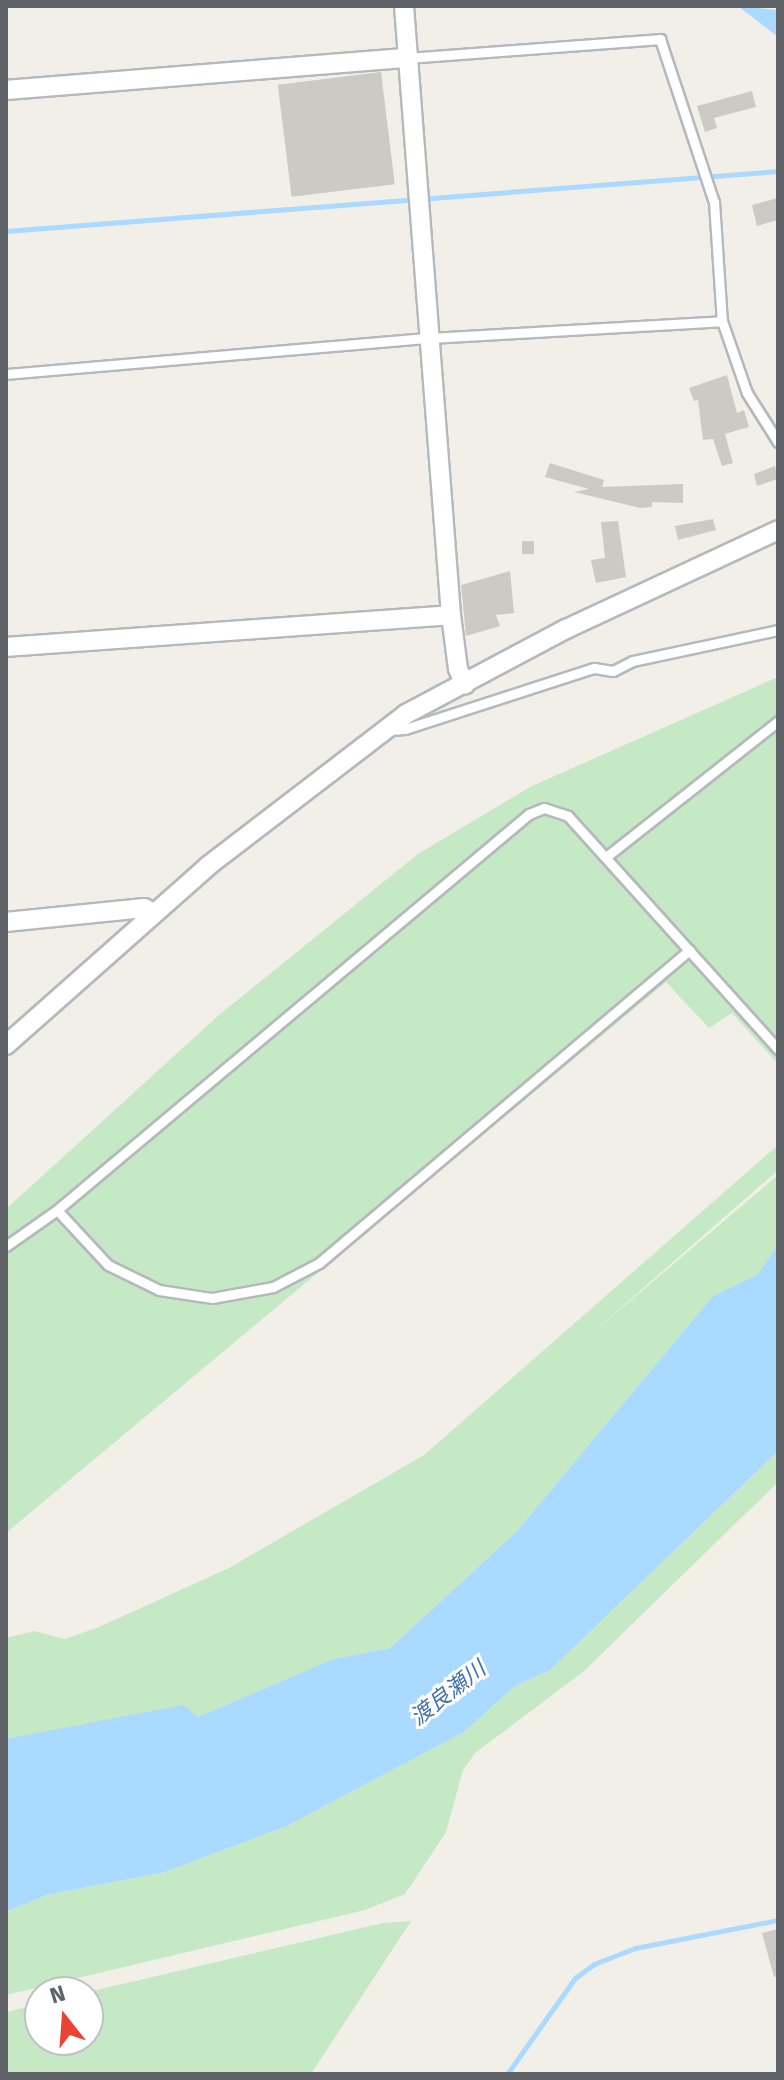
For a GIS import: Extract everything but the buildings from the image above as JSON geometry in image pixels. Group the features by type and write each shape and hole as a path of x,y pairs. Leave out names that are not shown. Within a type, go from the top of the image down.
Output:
{"street":[{"path":"404,6 451,615 458,669 465,684"},
{"path":"6,90 408,58"},
{"path":"6,1045 154,913 383,730 566,629 778,530"},
{"path":"6,647 451,615"},
{"path":"6,922 144,908 154,913"}],"lane":[{"path":"408,58 660,39 714,202 722,321 747,393 778,442"},
{"path":"6,374 430,338 722,321"},
{"path":"383,730 405,729 594,668 613,671 633,661 778,630"},
{"path":"606,857 778,721"},
{"path":"6,1246 57,1210 529,814 544,808 560,810 606,857 778,1049"},
{"path":"57,1210 108,1265 159,1290 212,1298 273,1287 319,1263 689,950"}],"green space":[{"path":"778,677 778,1064 732,1013 709,1028 666,982 6,1533 6,1209 219,1015 418,854 532,786"},
{"path":"778,1145 778,1170 583,1341 778,1175 778,1244 758,1274 713,1296 517,1531 390,1648 333,1659 198,1717 6,1739 6,1638 34,1631 65,1639 99,1627 229,1568 424,1455"},
{"path":"778,1451 778,1482 584,1671 475,1753 463,1770 446,1832 405,1894 365,1910 86,1976 24,1976 24,1991 6,1995 6,1912 46,1895 165,1872 287,1826 464,1732 515,1686 550,1670"},
{"path":"411,1921 311,2074 6,2074 6,2012 24,2008 24,2056 104,2056 104,1988 383,1923"}],"water":[{"path":"738,6 778,10 778,37"},
{"name":"渡良瀬川","path":"778,1244 778,1451 550,1670 515,1686 464,1732 287,1826 165,1872 46,1895 6,1912 6,1739 183,1705 198,1717 333,1659 390,1648 517,1531 713,1296 758,1274"}],"waterway":[{"path":"6,231 778,171"},
{"path":"507,2074 575,1978 594,1964 635,1948 778,1920"}]}
